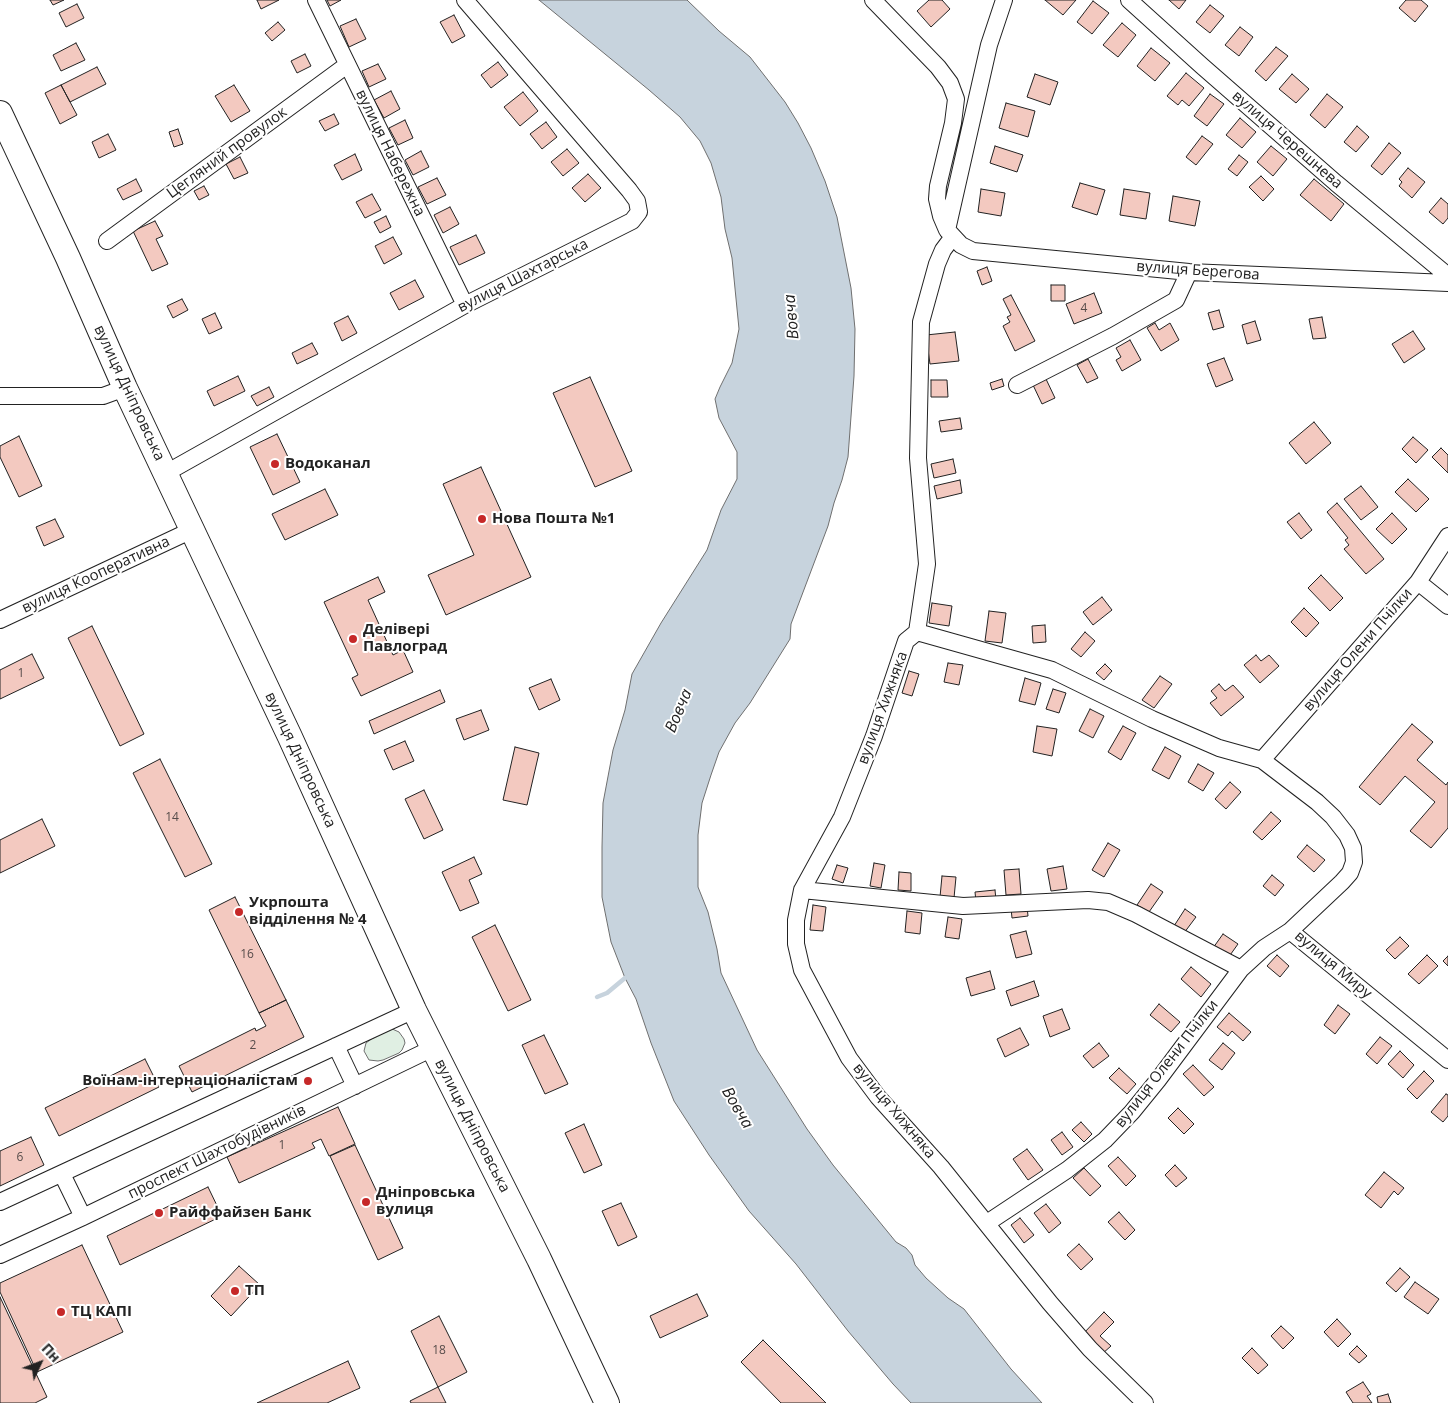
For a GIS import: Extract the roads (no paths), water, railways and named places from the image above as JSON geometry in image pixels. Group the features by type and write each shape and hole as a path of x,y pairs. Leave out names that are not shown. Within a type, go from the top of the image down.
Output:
{"highway":[{"name":"вулиця Дніпровська","path":"0,113 68,258 125,388 290,737 414,1010 538,1259 607,1403"}],"street":[{"name":"вулиця Набережна","path":"316,0 465,305"},
{"name":"вулиця Шахтарська","path":"166,473 465,305 632,221 639,212 637,201 629,190 464,0"},
{"path":"872,0 938,67 950,83 956,99 937,198 941,216 949,234"},
{"path":"1004,0 989,45 949,234 937,264 921,322 918,458 927,564 917,632 1052,670 1152,719 1219,748 1262,760"},
{"name":"вулиця Черешнева","path":"1129,0 1336,183 1448,276"},
{"name":"Цегляний провулок","path":"107,241 347,65"},
{"name":"вулиця Берегова","path":"949,234 961,245 973,251 1190,272 1448,283"},
{"path":"1017,385 1113,336 1176,300 1190,272"},
{"path":"0,396 103,396 125,388"},
{"name":"вулиця Кооперативна","path":"0,620 192,530"},
{"name":"вулиця Олени Пчілки","path":"1262,760 1418,582 1448,536"},
{"path":"1418,582 1448,606"},
{"name":"вулиця Хижняка","path":"917,632 906,640 874,736 842,817 802,890 796,920 796,944 802,970 849,1058 878,1097 941,1168 1050,1303 1090,1349 1145,1403"},
{"name":"вулиця Миру","path":"1262,760 1317,802 1333,817 1347,835 1353,848 1354,862 1350,873 1290,931 1448,1060"},
{"path":"802,890 964,906 1088,900 1108,902 1136,914 1241,969"},
{"name":"вулиця Олени Пчілки","path":"987,1223 1066,1170 1105,1140 1132,1112 1158,1080 1241,969 1264,948 1290,931"},
{"path":"0,1202 414,1010"},
{"path":"336,1046 355,1086"},
{"name":"проспект Шахтобудівників","path":"0,1255 433,1048"},
{"path":"62,1174 82,1217"}],"water":[{"name":"Вовча","path":"539,0 687,0 719,31 750,57 785,102 811,148 825,181 837,217 851,288 855,329 854,376 848,457 828,526 791,624 790,639 750,703 735,723 719,752 702,803 698,835 698,887 708,912 721,973 757,1050 807,1129 833,1165 896,1242 906,1248 912,1255 915,1265 926,1278 948,1298 964,1309 1011,1369 1042,1403 911,1403 893,1384 848,1331 796,1264 749,1211 709,1155 674,1101 636,999 625,978 611,942 602,897 602,847 603,803 613,750 625,710 632,674 661,623 707,550 721,510 737,479 737,452 719,418 715,399 732,363 739,329 732,258 725,229 721,197 711,163 700,141 680,117"}],"waterway":[{"path":"597,997 607,993 625,978"}],"place":[{"name":"Водоканал","path":"275,464"},
{"name":"Нова Пошта №1","path":"482,519"},
{"name":"Делівері Павлоград","path":"353,639"},
{"name":"Укрпошта відділення № 4","path":"239,912"},
{"name":"Воїнам-інтернаціоналістам","path":"308,1081"},
{"name":"Дніпровська вулиця","path":"366,1202"},
{"name":"Райффайзен Банк","path":"159,1213"},
{"name":"ТП","path":"235,1291"},
{"name":"ТЦ КАПІ","path":"61,1312"}]}
